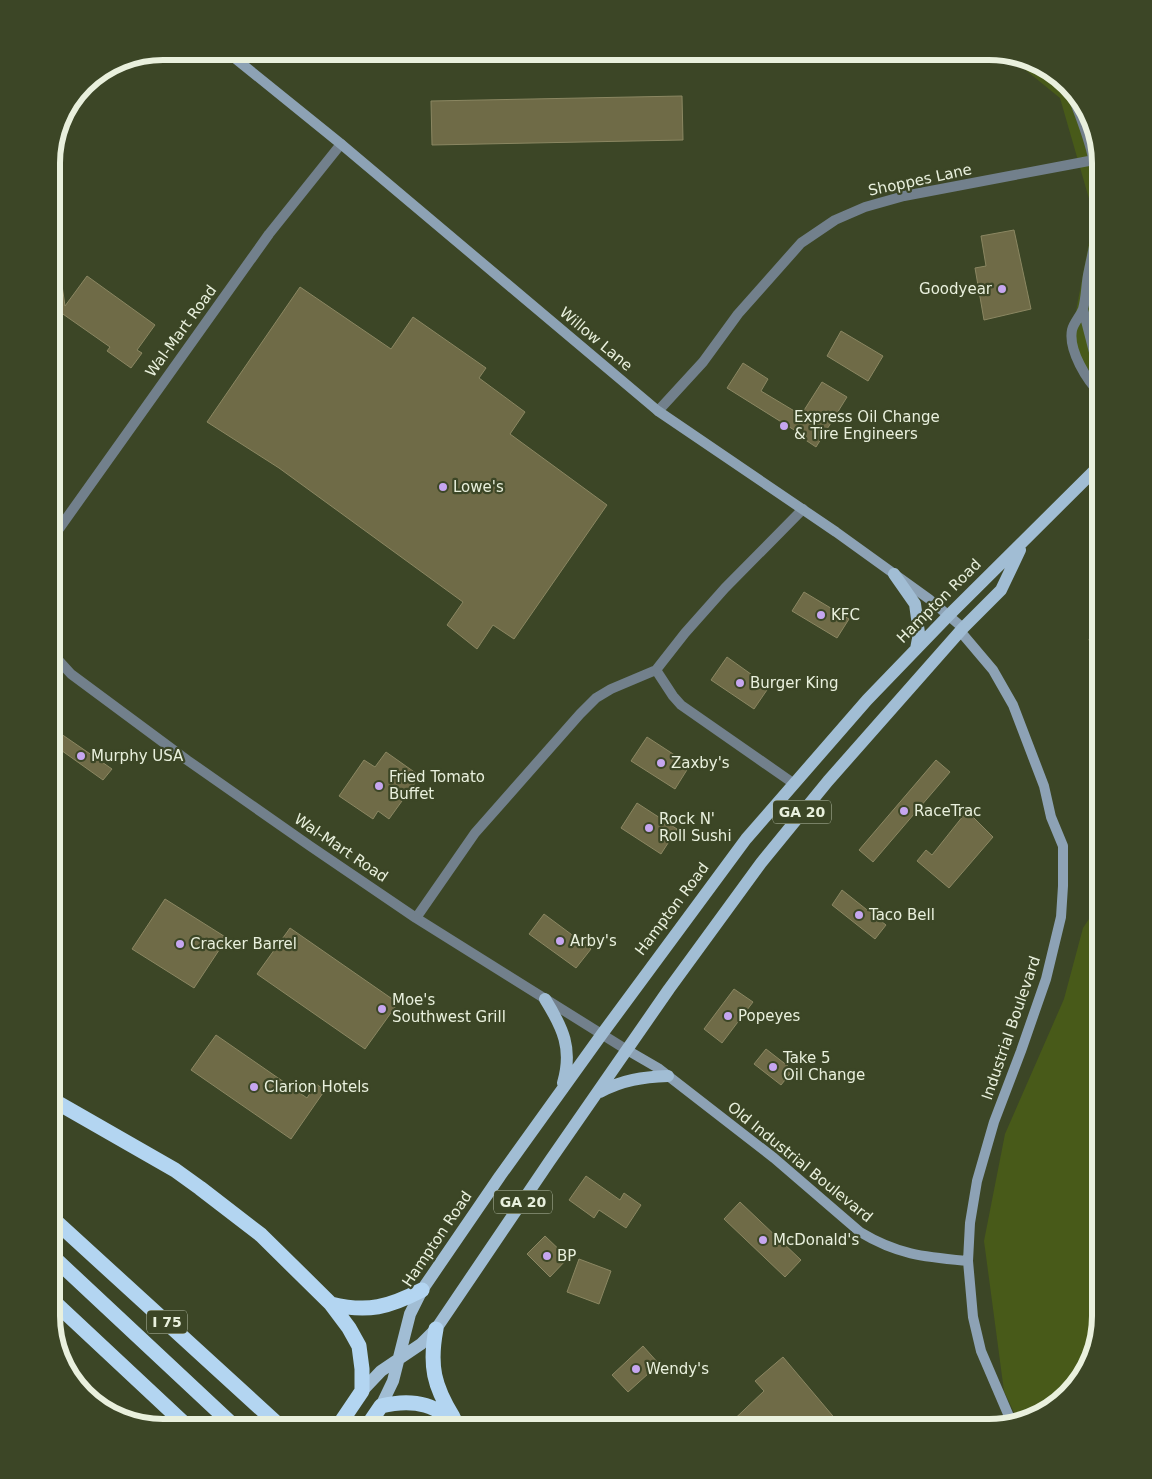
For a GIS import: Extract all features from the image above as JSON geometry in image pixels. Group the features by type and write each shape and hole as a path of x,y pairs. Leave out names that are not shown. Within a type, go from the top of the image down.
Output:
{"highway":[{"path":"60,1104 175,1170 261,1235 331,1304 349,1328 359,1346 362,1390"},
{"name":"I 75","path":"60,1225 272,1419"},
{"path":"60,1263 226,1419"},
{"path":"331,1304 355,1308 380,1307 402,1300 422,1290"},
{"path":"60,1307 179,1419"},
{"path":"436,1329 432,1359 434,1373 441,1396 457,1419"},
{"name":"GA 20","path":"343,1419 362,1390"},
{"path":"381,1406 404,1402 416,1403 437,1409 452,1419"},
{"name":"Hampton Road","path":"372,1419 381,1406"}],"main road":[{"name":"Hampton Road","path":"381,1406 393,1381 410,1314 422,1290 560,1092 746,839 867,700 949,615 1092,473"},
{"name":"GA 20","path":"362,1390 381,1371 421,1344 436,1329 627,1050 711,930 761,863 813,798 962,630 1001,590 1024,542"},
{"path":"894,574 915,604 919,633 916,649"},
{"path":"545,999 565,1038 568,1053 566,1073 560,1092"},
{"path":"598,1093 625,1080 648,1076 668,1076"}],"street":[{"name":"Willow Lane","path":"237,60 658,411 803,509 894,574 949,615 962,630"},
{"name":"Wal-Mart Road","path":"60,527 269,234 340,144"},
{"name":"Shoppes Lane","path":"658,411 703,362 738,314 801,243 835,220 865,207 904,196 1092,160"},
{"path":"1092,258 1083,309 1072,330 1074,347 1085,374 1092,383"},
{"path":"1083,309 1092,344"},
{"path":"416,918 474,833 580,714 596,698 611,689 656,670 685,633 725,588 803,509"},
{"name":"Industrial Boulevard","path":"962,630 993,670 1013,705 1044,786 1051,817 1064,846 1064,886 1061,917 1046,979 994,1122 977,1181 970,1223 968,1261 973,1317 981,1351 1009,1417"},
{"name":"Wal-Mart Road","path":"60,662 71,674 187,760 416,918 627,1050"},
{"path":"656,670 673,696 681,704 793,783"},
{"name":"Old Industrial Boulevard","path":"627,1050 658,1068 788,1169 860,1232 875,1241 905,1253 932,1258 968,1261"}],"green space":[{"path":"1018,64 1046,77 1075,106 1084,124 1091,150 1092,209 1060,98"},
{"path":"1092,227 1092,374 1069,348"},
{"path":"1092,914 1091,1329 1087,1349 1075,1373 1066,1384 1046,1402 1015,1416 1004,1391 984,1241 1005,1134 1064,999 1083,928"}],"building":[{"path":"682,96 683,140 432,145 431,101"},
{"name":"Goodyear","path":"1014,230 1031,309 984,320 975,268 986,266 981,236"},
{"path":"60,272 65,306 87,276 155,325 137,350 142,353 131,368 107,351 110,347 60,312"},
{"name":"Lowe's","path":"300,287 391,349 413,317 486,368 479,378 525,412 510,434 607,505 514,639 493,625 477,649 447,625 463,602 279,468 207,422"},
{"path":"841,331 883,356 868,381 827,356"},
{"path":"743,363 768,379 761,391 801,415 822,382 847,397 816,447 798,435 799,433 727,388"},
{"name":"KFC","path":"804,592 849,619 837,638 792,611"},
{"path":"1092,638 1092,650 1089,639"},
{"name":"Burger King","path":"727,657 769,687 754,709 711,680"},
{"name":"Murphy USA","path":"60,733 112,769 103,780 60,749"},
{"name":"Zaxby's","path":"647,737 690,765 675,789 631,761"},
{"name":"Fried Tomato Buffet","path":"386,752 420,776 389,819 378,811 373,819 339,796 364,760 375,767"},
{"name":"RaceTrac","path":"936,760 950,772 873,862 859,850"},
{"name":"Rock N' Roll Sushi","path":"637,803 677,829 661,854 621,828"},
{"path":"967,811 993,837 949,888 917,861 926,850 932,855"},
{"name":"Taco Bell","path":"842,890 886,925 875,939 832,905"},
{"name":"Cracker Barrel","path":"165,899 227,938 194,988 132,949"},
{"name":"Arby's","path":"544,914 591,949 576,968 529,934"},
{"path":"290,928 398,1003 365,1049 257,974"},
{"name":"Popeyes","path":"734,989 753,1002 722,1043 704,1029"},
{"name":"Clarion Hotels","path":"216,1035 307,1098 316,1084 325,1090 291,1139 191,1070"},
{"name":"Take 5 Oil Change","path":"766,1049 793,1070 781,1085 754,1064"},
{"path":"586,1176 620,1200 624,1193 641,1205 626,1228 599,1210 594,1218 569,1200"},
{"name":"McDonald's","path":"740,1202 801,1260 785,1277 724,1219"},
{"name":"BP","path":"545,1236 568,1258 550,1277 527,1254"},
{"path":"579,1259 611,1271 599,1304 567,1292"},
{"name":"Wendy's","path":"643,1346 659,1364 628,1392 612,1375"},
{"path":"783,1357 835,1419 734,1419 764,1391 755,1381"}],"place":[{"name":"Goodyear","path":"1002,289"},
{"name":"Express Oil Change & Tire Engineers","path":"784,426"},
{"name":"Lowe's","path":"443,487"},
{"name":"KFC","path":"821,615"},
{"name":"Burger King","path":"740,683"},
{"name":"Murphy USA","path":"81,756"},
{"name":"Zaxby's","path":"661,763"},
{"name":"Fried Tomato Buffet","path":"379,786"},
{"name":"RaceTrac","path":"904,811"},
{"name":"Rock N' Roll Sushi","path":"649,828"},
{"name":"Taco Bell","path":"859,915"},
{"name":"Arby's","path":"560,941"},
{"name":"Cracker Barrel","path":"180,944"},
{"name":"Moe's Southwest Grill","path":"382,1009"},
{"name":"Popeyes","path":"728,1016"},
{"name":"Take 5 Oil Change","path":"773,1067"},
{"name":"Clarion Hotels","path":"254,1087"},
{"name":"McDonald's","path":"763,1240"},
{"name":"BP","path":"547,1256"},
{"name":"Wendy's","path":"636,1369"}]}
